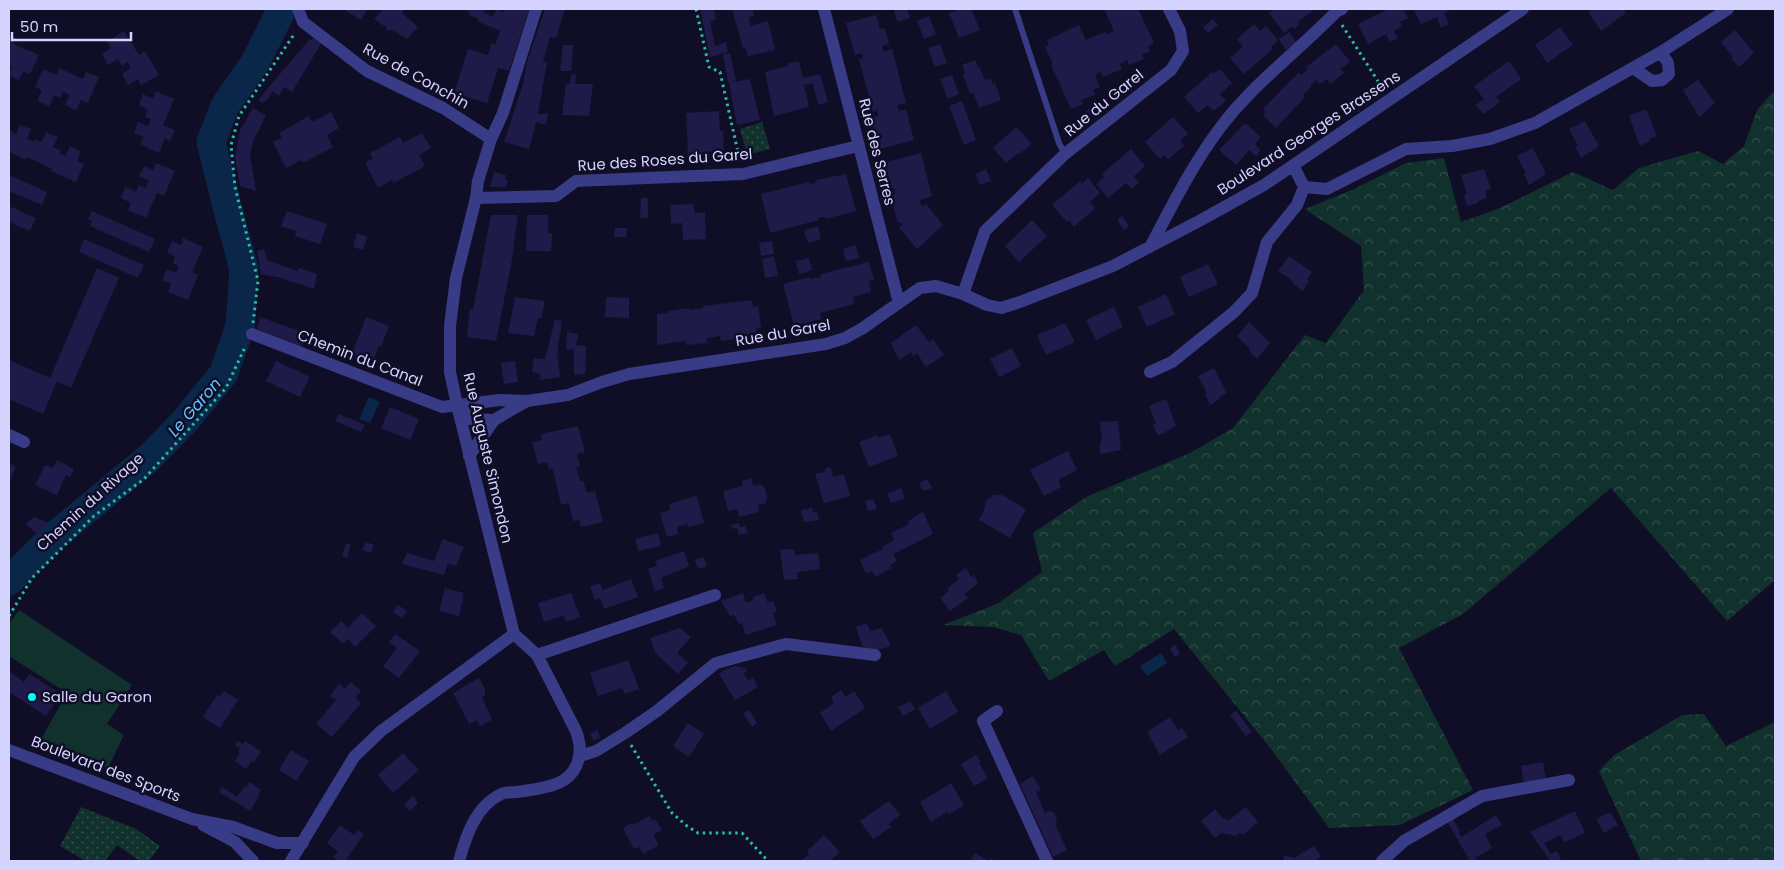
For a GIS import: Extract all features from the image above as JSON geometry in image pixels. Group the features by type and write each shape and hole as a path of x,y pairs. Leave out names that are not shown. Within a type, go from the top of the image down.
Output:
{"street":[{"path":"298,9 304,22"},
{"name":"Rue Auguste Simondon","path":"514,634 457,406 450,372 450,326 456,278 476,198 478,181 491,139 503,113 536,9"},
{"name":"Rue des Serres","path":"824,9 899,303"},
{"name":"Rue du Garel","path":"457,406 500,400 526,401 568,395 602,382 636,373 826,344 846,338 863,328 920,288 936,286 962,294 985,231 1065,154 1171,70 1183,51 1180,31 1169,9"},
{"name":"Boulevard Georges Brassens","path":"962,294 987,305 1001,308 1113,266 1264,185 1523,9"},
{"path":"1304,187 1328,189 1406,149 1452,146 1490,139 1535,123 1661,52 1728,9"},
{"path":"1150,246 1195,163 1220,127 1255,90 1338,10"},
{"name":"Rue de Conchin","path":"304,22 367,71 443,108 491,139"},
{"path":"1633,68 1652,81 1662,80 1669,74 1668,63 1661,52"},
{"name":"Rue des Roses du Garel","path":"476,198 556,196 576,180 743,174 858,146"},
{"path":"1150,372 1172,362 1187,351 1234,312 1252,293 1266,242 1297,205 1304,187 1293,165"},
{"name":"Chemin du Canal","path":"252,334 442,407 457,406"},
{"path":"469,456 494,420 526,401"},
{"path":"457,406 470,419 494,420"},
{"path":"9,435 24,442"},
{"path":"537,655 715,595"},
{"path":"291,861 354,757 381,731 514,634 537,655 576,731 580,743 580,756 576,768 568,778 556,785 502,794 484,807 472,825 459,861"},
{"path":"580,756 596,751 657,711 716,663 786,644 875,655"},
{"path":"997,711 983,721 1047,861"},
{"name":"Boulevard des Sports","path":"9,750 192,819 235,842 254,861"},
{"path":"1382,861 1404,841 1482,796 1569,780"},
{"name":"Boulevard des Sports","path":"192,819 233,827 277,843 303,843"}],"lane":[{"path":"1015,9 1059,143 1065,154"}],"path":[{"path":"696,9 709,67 720,72 743,174"},
{"path":"1338,10 1357,50 1390,100"},
{"name":"Chemin du Rivage","path":"9,616 32,578 94,516 144,479 226,388 252,334 258,281 235,187 231,146 239,116 280,54 304,22"},
{"path":"624,733 672,813 698,833 742,833 768,861"}],"green space":[{"path":"1775,90 1775,580 1727,621 1611,488 1463,614 1399,648 1473,790 1400,825 1329,828 1271,749 1174,629 1115,666 1104,650 1049,681 1021,635 993,627 943,625 997,604 1042,572 1033,533 1088,496 1190,453 1233,428 1305,335 1326,343 1364,290 1361,246 1305,209 1354,189 1406,163 1444,158 1461,222 1500,208 1573,172 1613,190 1639,168 1698,151 1723,164 1744,146 1757,110"},
{"path":"762,122 770,149 747,155 740,129"},
{"path":"19,610 132,685 107,724 124,735 108,768 40,741 67,693 9,656 9,624"},
{"path":"1704,714 1726,746 1775,722 1775,861 1642,861 1639,857 1599,771 1613,756 1682,715"},
{"path":"81,807 136,829 160,846 149,861 140,861 117,845 105,861 86,861 60,846"}],"water":[{"path":"369,397 380,402 370,423 359,419"},
{"path":"1161,653 1167,663 1147,676 1140,666"}],"building":[{"path":"343,9 367,9 361,20"},
{"path":"383,9 406,9 402,13 418,27 407,39 390,29 389,31 386,30 387,28 374,19"},
{"path":"460,9 485,9 483,12 493,17 497,9 503,12 505,9 529,9 509,71 498,68 487,103 454,93 468,49 488,55 491,43 495,45 500,31 477,21 479,19 469,15 469,11"},
{"path":"545,9 565,9 556,38 550,37 543,62 547,62 538,114 548,114 546,125 536,122 529,149 504,142 523,84 527,62"},
{"path":"700,9 714,9 716,20 710,21 715,46 726,42 728,52 710,57"},
{"path":"732,9 759,9 753,11 754,16 749,17 751,26 768,21 775,50 748,56 746,48 743,48"},
{"path":"907,9 910,18 897,22 894,10"},
{"path":"960,9 971,9 980,30 959,38 949,13"},
{"path":"1104,9 1138,9 1154,43 1148,46 1150,51 1142,55 1144,59 1129,65 1127,60 1120,64 1122,69 1103,77 1101,72 1095,75 1100,87 1093,90 1095,95 1081,100 1083,104 1071,109 1051,65 1053,64 1045,47 1049,45 1047,40 1079,25 1086,40 1105,32 1106,34 1114,31"},
{"path":"1275,9 1314,10 1298,22 1300,24 1294,29 1292,27 1284,33 1269,13"},
{"path":"1389,9 1403,9 1408,18 1400,22 1402,26 1394,31 1398,38 1390,42 1386,34 1368,44 1358,24"},
{"path":"1413,9 1452,9 1444,13 1449,24 1441,28 1437,17 1421,24"},
{"path":"1593,9 1623,9 1626,13 1601,31 1588,12"},
{"path":"876,15 880,29 885,28 889,44 882,46 884,52 892,49 906,103 897,105 899,111 906,109 914,140 879,149 871,118 878,116 877,110 873,112 859,59 863,58 862,53 855,55 846,23"},
{"path":"929,16 936,34 924,39 917,21"},
{"path":"1213,19 1218,25 1208,33 1203,27"},
{"path":"1254,24 1260,31 1266,26 1278,40 1271,47 1273,49 1244,74 1230,58 1243,46 1237,39"},
{"path":"1560,27 1573,45 1547,63 1535,45"},
{"path":"1735,30 1754,53 1739,67 1721,42"},
{"path":"124,31 139,55 145,51 159,75 141,85 138,79 128,85 122,74 131,68 127,62 122,66 118,59 108,65 102,54 111,48 107,42"},
{"path":"1289,32 1296,42 1286,50 1279,39"},
{"path":"9,35 16,38 13,44 39,55 30,74 23,71 19,80 9,76 12,66 9,65"},
{"path":"317,37 322,42 292,92 284,87 279,96 272,91 268,99 262,103 258,100 308,41"},
{"path":"940,44 947,63 935,67 928,48"},
{"path":"1336,44 1350,62 1340,69 1344,73 1330,84 1327,79 1320,84 1317,80 1310,85 1311,87 1303,95 1305,97 1276,128 1263,115 1266,112 1263,109 1299,73 1301,75 1308,69 1306,67"},
{"path":"563,45 573,45 571,71 560,71"},
{"path":"730,53 736,81 728,83 723,54"},
{"path":"975,60 985,80 990,78 993,84 995,83 1001,100 979,108 973,92 970,94 962,65"},
{"path":"799,61 803,78 820,74 828,102 818,105 813,83 804,85 809,107 774,116 765,72"},
{"path":"1509,61 1521,79 1496,97 1500,102 1483,114 1476,105 1484,99 1474,86"},
{"path":"59,68 83,79 86,72 99,77 88,103 81,100 76,110 65,105 70,95 63,92 60,98 54,95 49,106 37,101 42,90 35,87 43,69 57,75"},
{"path":"1220,69 1232,83 1220,94 1226,101 1214,111 1208,105 1198,113 1184,97 1212,72 1213,74"},
{"path":"571,74 576,75 575,84 593,84 589,116 562,115 566,84 570,84"},
{"path":"952,75 959,94 948,99 940,79"},
{"path":"750,79 760,120 737,125 729,83"},
{"path":"1698,80 1715,103 1699,117 1683,90"},
{"path":"156,91 174,99 163,125 175,130 170,141 165,138 159,153 140,144 144,137 134,133 138,122 148,126 151,119 145,117 148,110 139,105 143,94 153,99"},
{"path":"1105,96 1108,103 1092,117 1086,111"},
{"path":"962,101 976,140 964,145 949,106"},
{"path":"253,108 266,116 253,141 250,155 256,191 240,186 235,157 240,130"},
{"path":"1646,109 1657,136 1640,146 1629,116"},
{"path":"719,111 720,131 723,131 724,152 712,155 712,151 688,154 686,113"},
{"path":"331,112 339,128 327,135 333,147 303,163 301,160 286,168 273,142 282,138 279,133 309,116 312,122"},
{"path":"1173,117 1188,134 1180,141 1184,146 1168,160 1164,155 1160,159 1145,142"},
{"path":"1585,121 1599,146 1581,158 1575,147 1578,146 1569,129"},
{"path":"1245,123 1261,137 1255,144 1261,150 1256,156 1249,150 1236,165 1219,150"},
{"path":"20,125 31,129 27,139 34,142 35,139 42,142 46,132 58,137 53,147 61,150 59,153 65,156 70,146 81,151 77,161 84,164 76,182 51,171 52,169 27,157 26,160 9,152 9,130 16,134"},
{"path":"1016,127 1032,144 1006,163 993,148"},
{"path":"422,133 431,148 419,155 425,166 394,183 392,180 378,188 365,163 373,158 370,153 400,137 403,143"},
{"path":"1533,148 1546,174 1529,185 1524,174 1526,173 1517,156"},
{"path":"1131,149 1145,166 1134,176 1139,183 1132,189 1126,183 1108,198 1096,184 1104,177 1102,174"},
{"path":"921,153 932,196 920,200 921,205 923,207 926,204 943,225 917,249 899,227 903,224 897,221 891,195 895,194 894,188 889,189 883,163"},
{"path":"156,163 175,171 164,196 157,193 146,218 128,210 131,203 121,198 125,187 136,192 139,185 146,188 149,181 139,176 144,166 153,170"},
{"path":"986,169 991,181 980,185 975,174"},
{"path":"1484,169 1491,189 1485,191 1487,198 1467,206 1464,195 1467,194 1461,175"},
{"path":"494,172 506,175 505,180 508,181 506,187 490,187"},
{"path":"846,174 856,211 825,219 825,217 818,218 819,220 770,233 761,194 809,182 810,184 816,183 815,180"},
{"path":"9,175 47,192 42,205 9,191"},
{"path":"1088,178 1100,193 1090,202 1095,208 1074,227 1052,205 1080,181 1082,184"},
{"path":"641,198 648,198 648,218 640,218"},
{"path":"693,204 695,213 705,212 706,239 683,240 682,223 671,224 670,205"},
{"path":"9,206 36,218 30,231 9,222"},
{"path":"92,211 155,239 149,252 90,226 92,221 88,219"},
{"path":"287,211 327,224 320,244 295,236 296,231 281,226"},
{"path":"491,215 518,215 511,265 496,341 467,337 470,309 473,309"},
{"path":"527,215 548,215 548,233 552,233 551,251 526,251"},
{"path":"1122,216 1129,226 1124,230 1117,220"},
{"path":"1032,220 1047,236 1019,262 1005,246"},
{"path":"818,226 821,239 808,243 804,230"},
{"path":"615,228 627,228 626,237 614,237"},
{"path":"357,233 367,237 363,250 353,247"},
{"path":"183,238 203,247 192,272 198,275 188,300 168,292 171,284 162,280 167,269 176,273 179,266 173,263 175,256 167,252 172,241 181,245"},
{"path":"84,239 144,265 138,278 79,252"},
{"path":"772,241 774,254 761,256 759,243"},
{"path":"856,245 859,258 846,261 843,249"},
{"path":"264,249 267,260 297,271 299,268 317,274 314,289 281,278 261,274 257,251"},
{"path":"774,256 778,276 765,278 762,259"},
{"path":"1289,256 1312,272 1303,291 1278,271"},
{"path":"809,258 812,270 799,274 796,261"},
{"path":"869,262 874,280 869,281 871,292 853,297 854,304 820,313 821,319 794,326 783,284 810,277 811,279 821,277 821,274"},
{"path":"1208,264 1218,284 1189,297 1180,277"},
{"path":"97,268 119,278 71,388 57,381 43,414 9,399 9,360 50,378"},
{"path":"1166,294 1175,314 1147,327 1138,307"},
{"path":"515,297 545,301 541,318 538,318 534,336 508,333"},
{"path":"606,297 629,298 629,318 605,317"},
{"path":"752,300 753,307 758,306 761,328 756,329 757,336 721,341 720,336 707,338 707,343 686,345 685,341 657,345 657,314"},
{"path":"1114,307 1123,327 1096,340 1086,320"},
{"path":"260,317 305,333 301,347 257,329"},
{"path":"366,317 389,326 373,362 352,354"},
{"path":"555,320 562,321 557,353 560,377 539,380 541,374 532,372 534,358 545,359"},
{"path":"1249,322 1270,343 1257,359 1237,336"},
{"path":"1065,323 1075,342 1046,355 1037,335"},
{"path":"916,325 929,342 933,339 944,355 926,367 917,353 913,356 911,352 899,360 891,343"},
{"path":"567,332 578,334 576,345 586,346 585,374 574,375 574,350 566,349"},
{"path":"1012,348 1021,366 999,377 990,359"},
{"path":"276,361 310,377 300,397 266,381"},
{"path":"515,361 518,382 504,384 501,363"},
{"path":"1214,368 1227,393 1210,405 1205,394 1207,393 1198,376"},
{"path":"1166,399 1176,426 1158,436 1153,425 1156,424 1149,406"},
{"path":"390,407 419,419 410,440 381,428"},
{"path":"339,414 365,425 361,432 335,421"},
{"path":"1118,421 1121,450 1100,454 1100,442 1102,441 1100,422"},
{"path":"578,426 585,452 577,454 580,466 576,467 580,481 583,481 587,493 595,491 603,522 581,527 579,520 573,521 569,503 561,505 553,469 549,469 547,462 538,464 532,442 542,440 541,434"},
{"path":"890,434 898,456 869,467 859,442 877,435 878,438"},
{"path":"1068,451 1077,470 1058,480 1061,487 1044,496 1030,470"},
{"path":"57,460 74,469 70,477 66,475 57,495 35,485 45,465 53,468"},
{"path":"9,463 16,467 9,482"},
{"path":"829,467 832,470 833,477 844,474 850,496 824,503 815,474 824,472"},
{"path":"751,478 753,486 760,484 765,488 767,498 765,504 758,505 759,512 739,517 737,509 728,511 723,491 743,486 742,481"},
{"path":"927,479 932,488 923,491 919,483"},
{"path":"901,488 905,498 891,503 887,494"},
{"path":"994,495 1002,495 1026,509 1010,538 979,520 984,511 986,501"},
{"path":"697,497 704,523 688,527 687,524 677,527 678,534 667,537 660,513 670,510 669,504"},
{"path":"873,499 877,509 868,511 865,501"},
{"path":"812,508 813,513 817,512 819,520 804,522 801,510"},
{"path":"923,512 933,534 893,554 897,561 890,565 892,568 875,577 872,571 866,573 860,560 883,549 882,547 894,540 891,533 909,524 908,521"},
{"path":"34,517 48,523 37,534 26,524"},
{"path":"739,523 740,527 745,526 748,533 739,535 737,528 732,529 731,525"},
{"path":"658,533 661,546 638,551 635,539"},
{"path":"443,539 464,547 456,566 448,563 444,575 402,564 407,553 434,561"},
{"path":"366,542 374,545 371,553 362,550"},
{"path":"346,543 351,545 347,558 342,556"},
{"path":"794,549 795,555 818,553 820,569 797,572 798,579 784,580 780,550"},
{"path":"684,551 689,566 661,578 664,588 655,591 648,569 657,566 655,561"},
{"path":"704,557 707,566 698,569 695,560"},
{"path":"966,568 971,577 974,575 978,583 964,594 968,598 950,611 940,598 959,579 956,575"},
{"path":"631,579 638,597 604,609 600,598 595,600 590,586 600,583 603,590"},
{"path":"445,588 464,593 459,616 439,611"},
{"path":"571,593 580,617 566,622 564,615 544,622 538,603"},
{"path":"743,593 746,603 754,600 753,597 764,593 768,603 773,601 777,611 773,613 777,625 746,635 742,623 739,624 734,615 730,616 721,601"},
{"path":"398,605 407,611 402,618 393,612"},
{"path":"362,613 376,626 355,647 348,639 343,644 330,632 341,621 348,628"},
{"path":"867,623 870,631 882,628 891,646 874,651 873,648 864,651 856,627"},
{"path":"680,628 691,637 677,653 688,663 678,674 656,654 650,638"},
{"path":"395,634 420,651 399,678 383,666 397,648 389,642"},
{"path":"1175,644 1180,654 1175,657 1170,648"},
{"path":"628,660 639,689 625,694 622,688 598,696 590,673"},
{"path":"735,666 746,668 747,671 744,673 748,681 753,678 758,687 735,700 719,674"},
{"name":"Salle du Garon","path":"9,671 24,682 29,674 61,694 46,716 9,692"},
{"path":"479,678 485,689 485,694 482,698 492,720 480,726 477,720 469,724 453,693"},
{"path":"351,682 361,691 355,698 361,703 332,737 316,724 336,700 330,696 339,684 345,689"},
{"path":"841,690 845,697 854,691 865,708 831,731 820,713 834,703 831,697"},
{"path":"224,691 238,700 220,728 203,717 217,695 220,697"},
{"path":"946,691 958,712 930,729 918,708"},
{"path":"910,701 915,709 903,716 898,707"},
{"path":"749,710 757,723 752,727 743,713"},
{"path":"1236,711 1252,732 1246,736 1230,715"},
{"path":"1170,717 1178,730 1182,728 1188,737 1160,755 1147,732"},
{"path":"688,723 704,734 689,757 673,746"},
{"path":"597,730 600,737 594,741 590,734"},
{"path":"238,741 243,744 245,741 261,751 254,762 252,761 246,769 235,761 240,753 238,752 240,748 235,745"},
{"path":"291,750 309,761 296,781 279,770"},
{"path":"403,753 419,770 393,793 378,775"},
{"path":"976,755 988,778 974,786 961,764"},
{"path":"1543,762 1546,780 1524,784 1521,766"},
{"path":"1033,776 1041,790 1036,792 1045,813 1048,811 1054,812 1057,819 1055,824 1067,850 1053,857 1020,784"},
{"path":"250,782 261,790 250,811 219,792 222,787 237,797"},
{"path":"951,783 964,805 949,814 947,812 931,822 920,802"},
{"path":"413,796 418,803 410,811 404,805"},
{"path":"889,801 900,815 888,824 891,827 873,839 860,821"},
{"path":"1246,807 1258,822 1244,834 1237,833 1237,836 1221,833 1215,838 1201,821 1215,809 1222,818 1229,820"},
{"path":"1575,811 1585,833 1564,842 1560,835 1544,843 1551,854 1557,851 1561,860 1550,861 1530,832"},
{"path":"1610,812 1618,825 1604,833 1596,819"},
{"path":"1496,815 1502,825 1485,834 1492,848 1475,858 1477,861 1470,861 1447,821 1452,818 1460,831 1458,832 1461,837"},
{"path":"650,816 652,821 655,819 662,830 653,835 659,845 643,854 639,847 634,849 623,828"},
{"path":"340,825 354,835 358,830 364,834 345,861 339,861 333,857 338,851 327,843"},
{"path":"824,835 840,852 829,861 801,861 809,854 807,851"},
{"path":"1314,846 1321,857 1314,861 1283,861 1284,855 1294,858"},
{"path":"975,853 988,861 970,861"}],"waterway":[{"name":"Le Garon","path":"9,581 52,538 149,458 185,421 224,373 240,326 244,269 211,142 225,106 256,61 282,9"}],"place":[{"name":"Salle du Garon","path":"32,697"}]}
